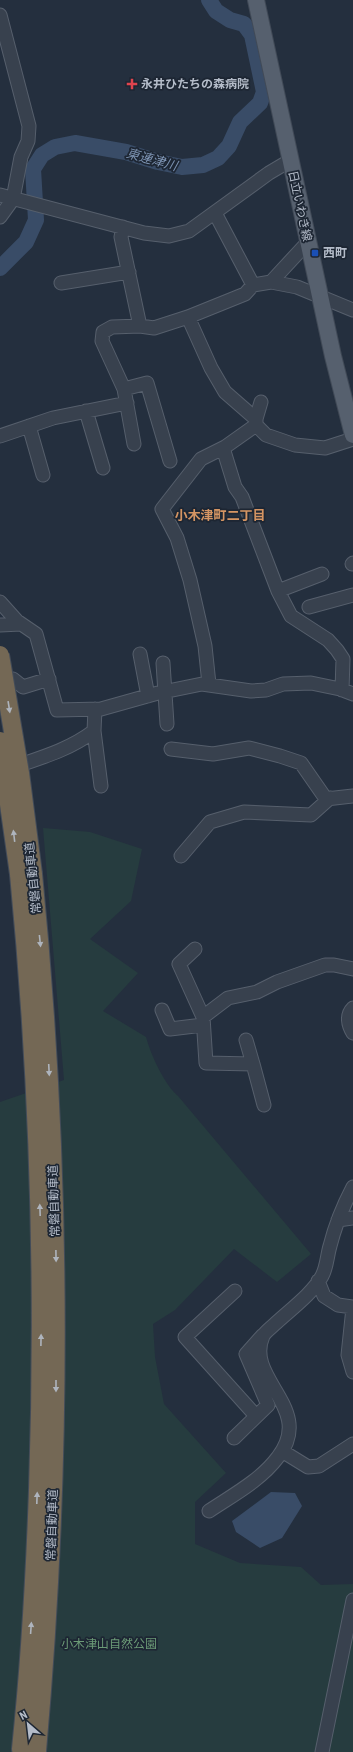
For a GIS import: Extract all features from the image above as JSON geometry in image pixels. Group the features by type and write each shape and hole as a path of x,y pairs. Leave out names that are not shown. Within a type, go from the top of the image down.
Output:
{"highway":[{"name":"常磐自動車道","path":"0,655 20,772 26,874"},
{"name":"常磐自動車道","path":"0,741 41,956 47,1042 56,1259 56,1428 51,1559 36,1670 29,1750"}],"main road":[{"name":"日立いわき線","path":"256,0 340,386 353,435"}],"street":[{"path":"0,15 29,126 28,141 21,156 17,200 0,217"},
{"path":"0,195 144,233 169,236 189,231 269,173 291,160"},
{"path":"215,213 253,286"},
{"path":"124,228 121,237 140,326"},
{"path":"271,282 308,242"},
{"path":"61,283 129,272"},
{"path":"134,444 124,389 102,341 103,332 112,328 140,326 154,328 188,317 245,294 253,286 271,282 297,287 353,310"},
{"path":"188,317 211,368 225,392 256,422 266,435 295,445 325,448 353,439"},
{"path":"124,389 147,383 170,460"},
{"path":"0,436 53,418 126,402"},
{"path":"210,684 205,646 190,580 177,538 162,509 201,459 223,448 256,422 261,402"},
{"path":"86,411 103,468"},
{"path":"29,426 43,475"},
{"path":"0,602 21,624 36,634 57,710 95,709 202,684 251,691 266,690 283,684 311,683 348,692 343,659 337,650 328,640 291,616 278,591 242,497 235,487 223,448"},
{"path":"278,591 322,574"},
{"path":"309,607 353,595"},
{"path":"0,625 21,624"},
{"path":"140,654 148,696"},
{"path":"163,663 167,724"},
{"path":"0,682 13,679 23,687 49,679"},
{"path":"95,709 94,731 102,786"},
{"path":"0,771 69,748 94,731"},
{"path":"171,749 213,754 249,748 280,756 301,763 326,799 353,796"},
{"path":"181,856 210,822 244,812 311,814 330,798"},
{"path":"195,948 179,964 203,1021 206,1063 253,1064"},
{"path":"162,1010 170,1029 203,1021 228,998 257,992 277,982 325,966 334,965 353,969"},
{"path":"353,1008 350,1011 348,1020 353,1033"},
{"path":"246,1040 264,1105"},
{"path":"234,1438 268,1405 246,1354 318,1281 326,1265 329,1248 338,1220 353,1187"},
{"path":"338,1220 353,1218"},
{"path":"318,1281 324,1296 338,1305 353,1308 352,1332 348,1356 353,1372"},
{"path":"235,1291 185,1337 256,1416"},
{"path":"209,1510 254,1481 272,1464 282,1451 290,1433 283,1401 262,1367 261,1347 263,1336"},
{"path":"282,1451 308,1467 320,1466 353,1444"},
{"path":"322,1752 353,1600"}],"green space":[{"name":"小木津山自然公園","path":"43,828 90,832 142,849 131,901 90,939 138,973 103,1011 146,1037 151,1052 163,1077 173,1091 311,1254 277,1282 234,1249 175,1310 153,1324 155,1357 164,1404 226,1473 195,1502 195,1544 240,1563 301,1567 321,1585 353,1584 353,1752 0,1752 0,1102 64,1080"}],"water":[{"path":"24,241 27,244 0,272 0,265"},
{"path":"271,1492 295,1493 302,1506 282,1538 260,1548 236,1532 232,1521"}],"waterway":[{"name":"東連津川","path":"0,268 26,242 36,220 33,169 42,155 55,147 75,143 126,152 158,162 182,167 203,165 218,158 229,146 240,122 260,103 264,92 252,35 244,24 230,20 216,11 209,0"}],"place":[{"name":"永井ひたちの森病院","path":"132,84"},
{"name":"西町","path":"315,253"}],"district":[{"name":"小木津町二丁目","path":"220,515"}]}
